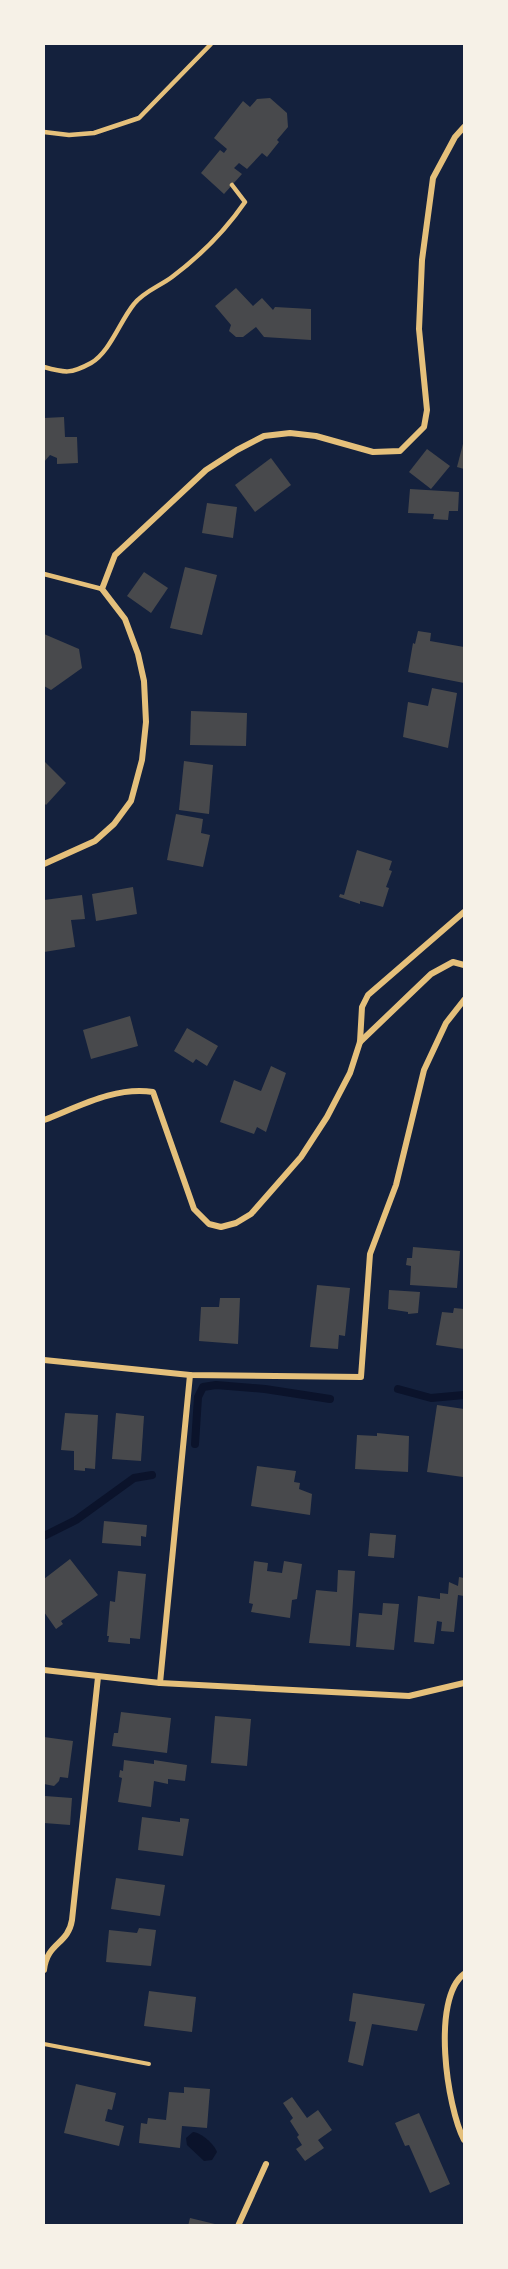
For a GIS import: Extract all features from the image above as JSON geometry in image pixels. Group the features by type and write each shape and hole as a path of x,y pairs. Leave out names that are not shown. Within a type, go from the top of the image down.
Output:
{"street":[{"path":"44,864 95,840 114,824 131,801 142,760 146,722 144,681 138,654 124,620 102,589 115,555 206,470 264,436 290,433 316,436 373,452 400,451 424,427 427,410 419,329 422,260 434,178 455,137 465,127"},
{"path":"44,1120 121,1091 136,1089 153,1092 194,1209 209,1224 221,1227 236,1223 251,1214 301,1157 336,1100 350,1073 360,1042 362,1007 368,995 465,912"},
{"path":"360,1042 431,974 453,962 465,965"},
{"path":"44,1360 190,1375 361,1377 370,1254 396,1185 424,1071 446,1023 465,1000"},
{"path":"160,1683 190,1375"},
{"path":"44,1670 160,1683 409,1696 465,1683"},
{"path":"44,1970 47,1954 66,1937 72,1920 98,1677"},
{"path":"465,1974 460,1977 451,1994 445,2026 446,2069 452,2105 465,2140"},
{"path":"238,2226 266,2164"}],"lane":[{"path":"44,132 69,135 94,133 139,118 211,44"},
{"path":"44,367 67,373 93,362 105,351 136,301 172,278 230,224 245,202 232,185"},
{"path":"44,574 102,589"}],"path":[{"path":"44,2044 149,2064"}],"water":[{"path":"193,2132 204,2137 215,2149 217,2152 212,2160 204,2161 187,2145 186,2138"}],"building":[{"path":"270,98 287,113 288,127 267,157 262,153 247,169 239,163 234,168 242,174 224,194 201,173 220,150 224,153 227,149 214,138 243,101 250,107 257,99"},
{"path":"236,288 253,306 262,298 273,310 275,307 311,309 311,340 264,337 256,327 243,337 236,337 229,331 231,325 215,306"},
{"path":"64,417 65,437 77,437 78,463 57,464 57,458 50,455 44,462 44,418"},
{"path":"464,440 464,469 457,467"},
{"path":"427,449 450,466 431,489 409,472"},
{"path":"271,458 291,485 255,512 235,485"},
{"path":"410,489 459,492 458,511 449,511 448,520 433,519 434,514 408,513"},
{"path":"207,503 237,507 233,538 202,533"},
{"path":"185,567 217,575 202,635 170,628"},
{"path":"144,572 168,588 151,613 127,596"},
{"path":"418,631 431,633 430,641 464,647 464,683 408,672 413,643 415,644"},
{"path":"44,634 79,649 82,668 51,690 44,686"},
{"path":"432,688 457,693 448,748 403,737 408,702 428,706"},
{"path":"191,711 247,713 246,746 190,745"},
{"path":"44,761 66,783 46,805 44,803"},
{"path":"184,761 213,765 209,814 179,810"},
{"path":"176,814 203,819 201,833 210,835 203,867 167,860"},
{"path":"357,850 392,861 389,870 392,871 386,887 389,888 383,907 360,901 360,904 339,897 340,894 344,895"},
{"path":"133,887 137,914 96,921 92,894"},
{"path":"82,895 85,919 71,920 75,947 44,952 44,900"},
{"path":"130,1016 138,1046 91,1059 83,1030"},
{"path":"187,1028 218,1046 207,1066 196,1059 193,1063 174,1051"},
{"path":"271,1066 286,1073 266,1132 257,1127 254,1134 220,1122 234,1080 261,1091"},
{"path":"413,1247 460,1251 457,1288 410,1285 411,1266 406,1265 407,1258 412,1258"},
{"path":"317,1285 350,1288 345,1336 339,1335 338,1349 310,1347"},
{"path":"389,1290 420,1292 418,1313 408,1314 408,1312 388,1309"},
{"path":"220,1298 240,1298 238,1344 199,1341 201,1307 219,1307"},
{"path":"454,1308 464,1309 464,1349 436,1345 442,1312 453,1313"},
{"path":"437,1405 464,1409 463,1477 427,1472"},
{"path":"65,1413 98,1415 95,1469 74,1470 74,1451 61,1450"},
{"path":"116,1413 144,1416 141,1461 112,1459"},
{"path":"377,1433 409,1436 408,1472 355,1469 357,1435 377,1436"},
{"path":"257,1466 296,1471 294,1482 300,1483 299,1489 312,1494 310,1515 251,1506"},
{"path":"104,1521 147,1525 146,1537 141,1536 141,1546 102,1543"},
{"path":"370,1533 396,1535 394,1558 368,1556"},
{"path":"70,1559 98,1595 61,1621 63,1624 56,1629 44,1612 44,1579"},
{"path":"254,1561 268,1563 267,1571 282,1573 284,1561 302,1564 297,1599 292,1600 290,1618 251,1612 253,1604 249,1603"},
{"path":"338,1570 355,1571 350,1646 309,1643 316,1590 337,1592"},
{"path":"118,1571 146,1574 140,1639 130,1638 130,1644 108,1642 109,1636 107,1636 110,1601 115,1602"},
{"path":"459,1577 464,1578 464,1596 458,1595 454,1632 441,1631 442,1622 437,1621 434,1644 414,1642 418,1596 440,1599 440,1593 448,1594 449,1582 458,1586"},
{"path":"383,1603 399,1604 394,1650 356,1647 359,1613 382,1615"},
{"path":"121,1712 171,1718 167,1753 112,1746 114,1733 118,1733"},
{"path":"215,1716 251,1719 247,1766 211,1763"},
{"path":"44,1737 73,1741 68,1778 60,1777 54,1786 44,1784"},
{"path":"124,1760 154,1764 154,1760 187,1765 185,1781 168,1779 168,1784 154,1781 151,1807 118,1802 122,1778 119,1777 120,1770 123,1771"},
{"path":"45,1796 72,1798 70,1825 44,1823"},
{"path":"142,1817 180,1822 180,1818 189,1819 183,1856 138,1850"},
{"path":"116,1878 165,1885 160,1916 111,1909"},
{"path":"139,1928 156,1930 151,1966 106,1962 109,1930 137,1933"},
{"path":"149,1991 196,1997 192,2032 144,2026"},
{"path":"353,1993 425,2004 417,2031 372,2024 363,2066 348,2062 356,2022 349,2021"},
{"path":"76,2084 116,2093 112,2110 108,2109 105,2121 124,2126 119,2146 64,2133"},
{"path":"184,2087 210,2089 207,2128 182,2126 180,2148 139,2143 141,2123 147,2124 148,2118 166,2120 169,2092 184,2093"},
{"path":"292,2097 307,2118 318,2110 332,2130 318,2140 324,2148 305,2161 296,2149 302,2145 290,2121 293,2118 283,2103"},
{"path":"419,2113 450,2184 430,2193 409,2145 405,2146 395,2123"},
{"path":"190,2218 219,2225 219,2226 188,2226"}],"waterway":[{"path":"195,1444 198,1397 203,1387 216,1385 265,1389 330,1399"},
{"path":"398,1389 431,1398 464,1395"},
{"path":"44,1536 76,1520 134,1478 152,1475"}]}
